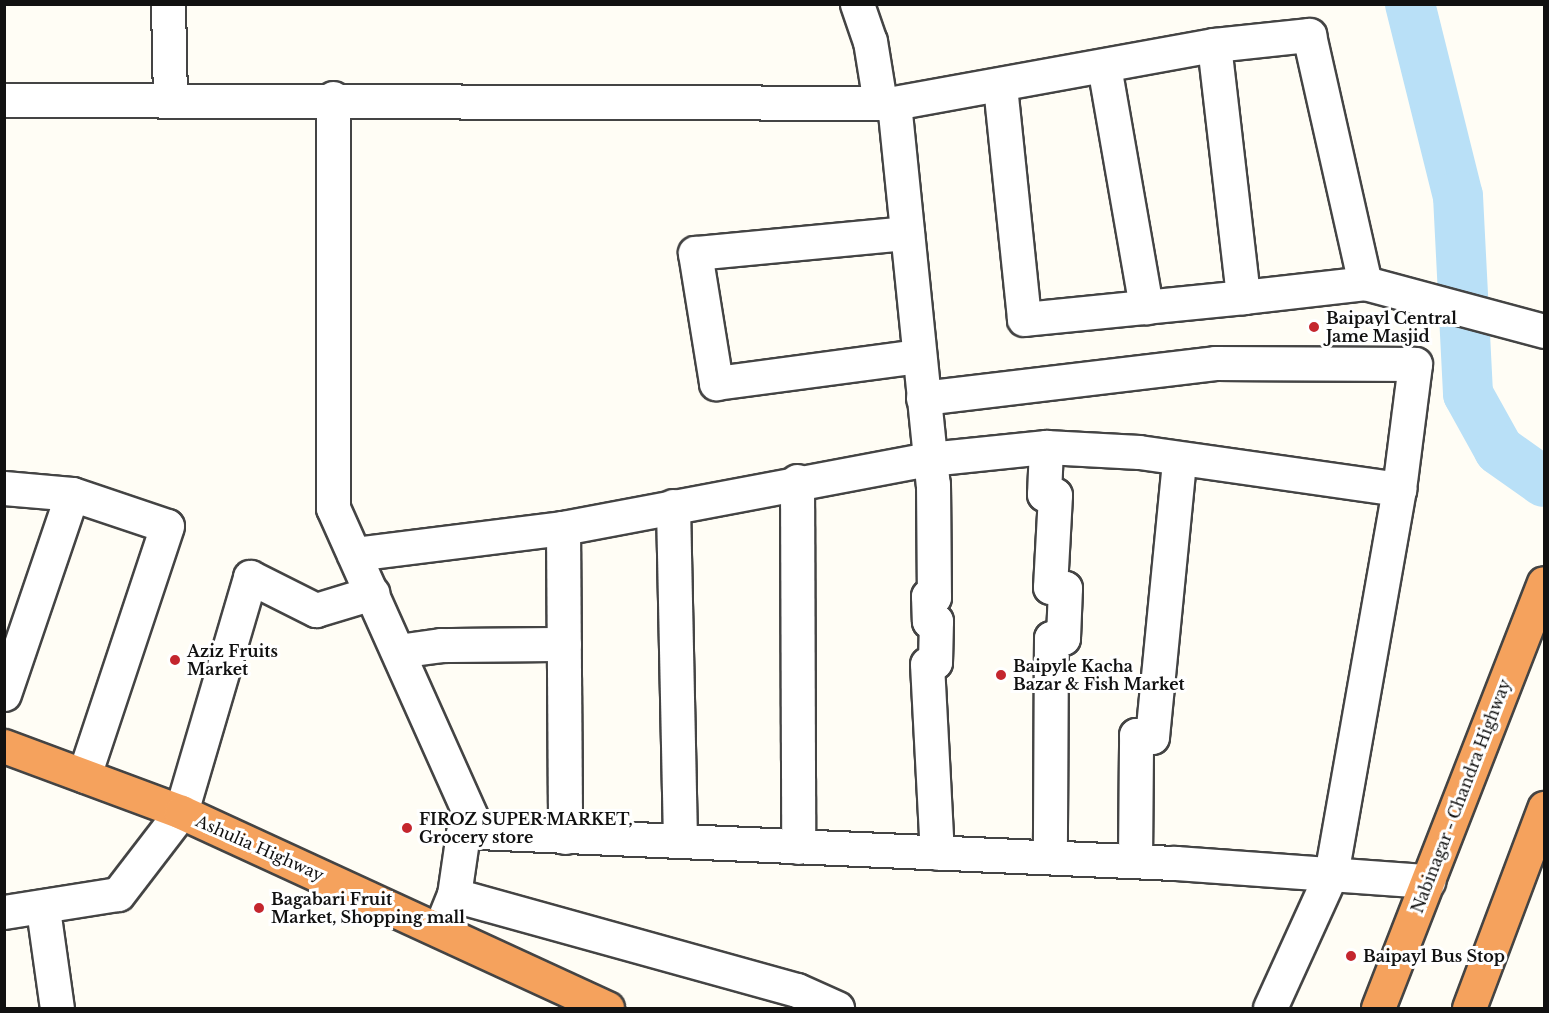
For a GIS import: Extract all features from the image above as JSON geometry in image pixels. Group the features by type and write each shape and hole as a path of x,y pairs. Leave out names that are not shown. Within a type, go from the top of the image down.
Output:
{"highway":[{"name":"Nabinagar - Chandra Highway","path":"1378,1008 1545,583"},
{"name":"Ashulia Highway","path":"4,746 181,812 608,1008"},
{"path":"1470,1008 1545,808"}],"street":[{"path":"168,4 170,99"},
{"path":"857,4 887,103 907,233 929,459 934,597 928,596 929,621 936,621 935,662 927,664 937,853"},
{"path":"4,100 333,98 887,103 1000,86 1214,45 1309,35 1365,283"},
{"path":"1214,45 1243,297"},
{"path":"1104,66 1146,307"},
{"path":"1000,86 1024,319 1365,283 1545,331"},
{"path":"333,98 333,508 478,832"},
{"path":"907,233 695,253 716,384 919,356"},
{"path":"923,398 1215,363 1415,364 1399,489 1331,874 1270,1008"},
{"path":"354,554 563,528 797,481 929,459 1046,447 1179,460 1399,489"},
{"path":"1046,447 1044,494 1055,495 1050,587 1065,588 1063,638 1051,638 1050,857"},
{"path":"1135,861 1136,735 1152,737 1179,460"},
{"path":"797,481 798,847"},
{"path":"4,488 72,494 167,526 84,776"},
{"path":"4,694 72,494"},
{"path":"673,506 680,841"},
{"path":"563,528 565,837"},
{"path":"4,912 43,909 118,894 181,812 250,578 316,610 372,594"},
{"path":"398,651 441,645 564,644"},
{"path":"440,929 453,895 463,833 478,832 1135,861 1428,881"},
{"path":"453,895 797,990 837,1008"},
{"path":"43,909 57,1008"}],"waterway":[{"path":"1410,4 1458,196 1468,394 1499,450 1544,482"}],"place":[{"name":"Baipayl Central Jame Masjid","path":"1314,327"},
{"name":"Aziz Fruits Market","path":"175,660"},
{"name":"Baipyle Kacha Bazar & Fish Market","path":"1001,675"},
{"name":"FIROZ SUPER MARKET, Grocery store","path":"407,828"},
{"name":"Bagabari Fruit Market, Shopping mall","path":"259,908"},
{"name":"Baipayl Bus Stop","path":"1351,956"}]}
